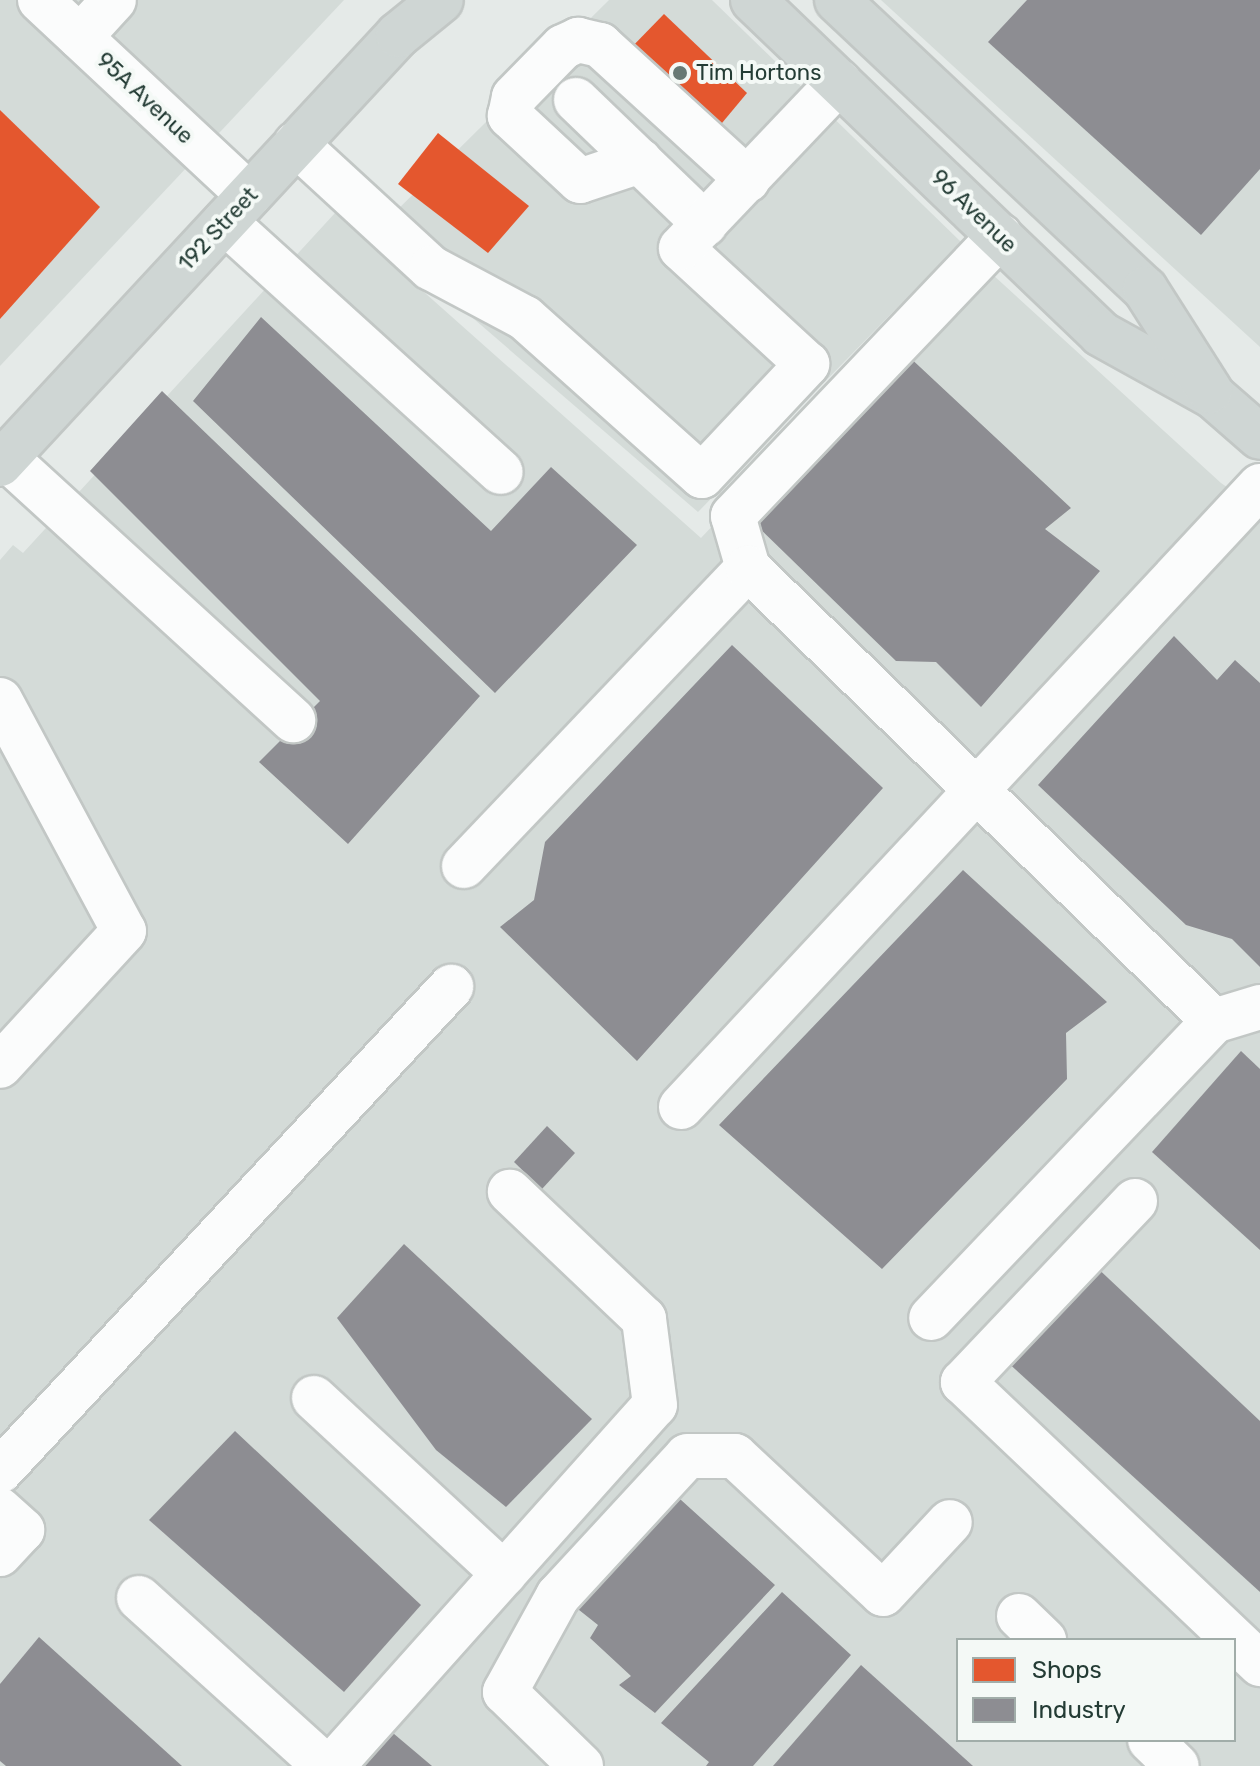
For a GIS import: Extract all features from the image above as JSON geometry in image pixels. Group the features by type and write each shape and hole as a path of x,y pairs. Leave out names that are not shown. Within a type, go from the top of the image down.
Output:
{"main road":[{"name":"192 Street","path":"3,461 398,35 441,0"},
{"name":"96 Avenue","path":"753,0 1101,334 1213,396 1260,437"},
{"name":"96 Avenue","path":"837,0 1145,289 1213,396"}],"street":[{"name":"95A Avenue","path":"40,0 80,37 237,209 501,472"},
{"path":"80,37 114,0"},
{"path":"640,161 580,181 510,116 514,97 563,47 578,40 600,45 748,180"},
{"path":"296,144 431,268 525,318 702,476 807,364 681,248 839,82"},
{"path":"576,100 705,224"},
{"path":"1000,236 733,516 748,568 1214,1021"},
{"path":"3,461 293,720"},
{"path":"681,1107 1259,489"},
{"path":"464,866 748,568"},
{"path":"0,700 124,931 0,1066"},
{"path":"0,1471 451,987"},
{"path":"931,1318 1214,1021 1260,1007"},
{"path":"332,1766 655,1405 644,1319 510,1192"},
{"path":"1135,1201 963,1382 1233,1638"},
{"path":"314,1398 504,1574"},
{"path":"581,1766 505,1692 558,1596 687,1456 735,1456 883,1594 950,1522"},
{"path":"0,1510 22,1530 0,1554"},
{"path":"139,1598 325,1766"},
{"path":"1236,1641 1260,1664"},
{"path":"1152,1742 1177,1766"}],"shaded area":[{"path":"0,0 344,0 0,366"},
{"path":"609,0 712,0 961,242 698,512 374,233"},
{"path":"881,0 1260,0 1260,347"},
{"path":"335,213 701,538 969,253 1221,483 1260,510 1260,1766 0,1766 0,560 13,545 23,553"}],"building: Shops":[{"path":"664,14 747,93 712,135 626,53"},
{"path":"0,110 100,207 0,319"},
{"path":"438,133 529,206 488,253 398,184"}],"building: Industry":[{"path":"1027,0 1260,0 1260,169 1201,235 988,42"},
{"path":"261,317 491,531 551,467 637,545 495,693 193,401"},
{"path":"905,353 1071,508 1045,529 1100,571 981,707 936,662 896,661 751,520"},
{"path":"162,391 480,696 348,844 259,762 320,701 90,471"},
{"path":"1174,636 1217,680 1235,660 1260,683 1260,967 1232,939 1186,925 1038,785"},
{"path":"732,645 883,788 637,1061 500,927 534,900 545,842"},
{"path":"963,870 1107,1002 1066,1033 1067,1079 882,1269 719,1125"},
{"path":"1241,1051 1260,1069 1260,1250 1152,1152"},
{"path":"547,1126 575,1153 542,1189 514,1162"},
{"path":"404,1244 592,1419 506,1507 436,1450 337,1318"},
{"path":"1091,1262 1260,1421 1260,1592 1005,1360"},
{"path":"235,1431 421,1605 344,1692 149,1520"},
{"path":"670,1490 775,1585 655,1713 619,1685 631,1676 590,1638 598,1625 569,1602"},
{"path":"782,1592 851,1655 753,1766 706,1766 709,1762 661,1723"},
{"path":"39,1637 182,1766 6,1766 0,1761 0,1684"},
{"path":"861,1665 973,1766 773,1766"},
{"path":"387,1728 432,1766 354,1766"}],"place":[{"name":"Tim Hortons","path":"680,73"}]}
